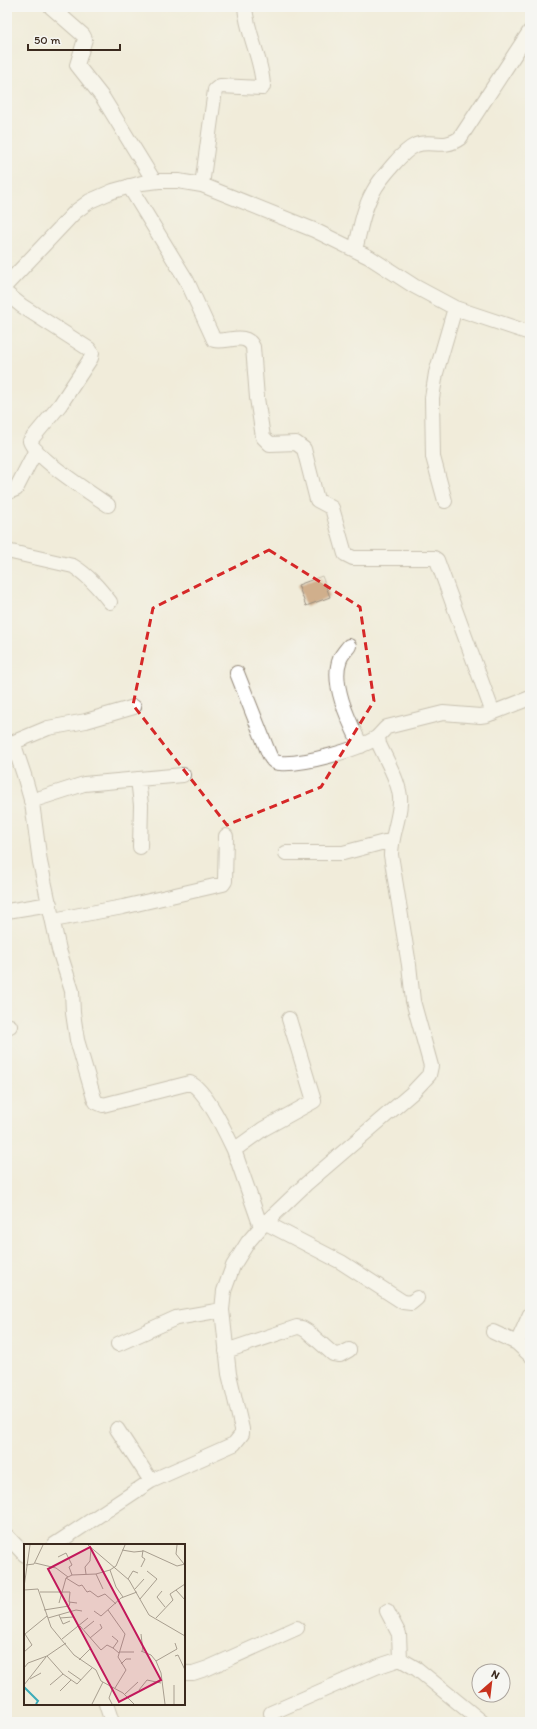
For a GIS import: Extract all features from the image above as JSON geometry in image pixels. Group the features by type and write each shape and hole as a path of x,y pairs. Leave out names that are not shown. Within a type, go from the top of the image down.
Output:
{"street":[{"path":"51,7 83,35 85,39 77,65 103,98 154,181"},
{"path":"202,184 216,87 262,88 263,86 245,7"},
{"path":"355,250 366,207 382,177 399,158 417,144 446,144 454,142 460,138 530,31"},
{"path":"7,284 75,212 90,201 129,186 154,181 178,181 202,184 314,230 355,250 455,308 530,333"},
{"path":"129,186 187,281 214,340 220,341 244,338 251,342 253,347 257,398 263,437 270,444 296,443 304,450 317,500 332,508 345,554 353,558 434,558 437,560 493,713"},
{"path":"7,294 22,306 89,349 92,353 91,358 60,405 32,437 31,444 61,473 108,505"},
{"path":"445,501 433,457 432,398 436,373 455,308"},
{"path":"7,490 11,491 16,489 36,450"},
{"path":"7,551 73,566 82,571 110,602"},
{"path":"349,646 340,658 337,668 339,687 346,715 361,746"},
{"path":"237,673 258,730 273,761 279,763 314,759 361,746 378,737 387,727 450,713 480,716 493,713 530,698"},
{"path":"134,707 86,721 48,728 10,743 24,775 31,800 40,862 60,950 72,991 73,1013 77,1040 96,1102 100,1104 107,1104 190,1083 196,1087 214,1111 234,1150 263,1225 341,1262 403,1302 411,1303 417,1298"},
{"path":"56,1544 151,1481 234,1444 242,1434 241,1420 229,1374 222,1310 224,1291 233,1266 248,1242 263,1225 306,1184 412,1093 429,1075 431,1070 413,1001 409,965 391,855 392,840 401,802 400,793 379,744 378,737"},
{"path":"31,800 84,784 183,775"},
{"path":"138,779 142,805 140,847"},
{"path":"53,920 123,907 223,884 225,881 226,836"},
{"path":"286,853 343,853 392,840"},
{"path":"7,911 50,904"},
{"path":"234,1150 263,1128 314,1101 289,1019"},
{"path":"118,1344 176,1318 222,1310"},
{"path":"517,1343 530,1314"},
{"path":"226,1351 297,1327 307,1330 333,1354 340,1355 349,1350"},
{"path":"492,1332 517,1343 530,1355"},
{"path":"117,1429 151,1481"},
{"path":"10,1544 24,1554"},
{"path":"387,1611 398,1634 400,1659"},
{"path":"185,1673 193,1673 208,1668 297,1628"},
{"path":"271,1713 392,1660 400,1659 417,1669 482,1722"},
{"path":"106,1705 112,1722"}],"highlighted area":[{"path":"269,550 360,607 374,701 321,787 227,825 133,705 153,608"}],"building":[{"path":"322,576 330,597 306,606 298,585"}]}
